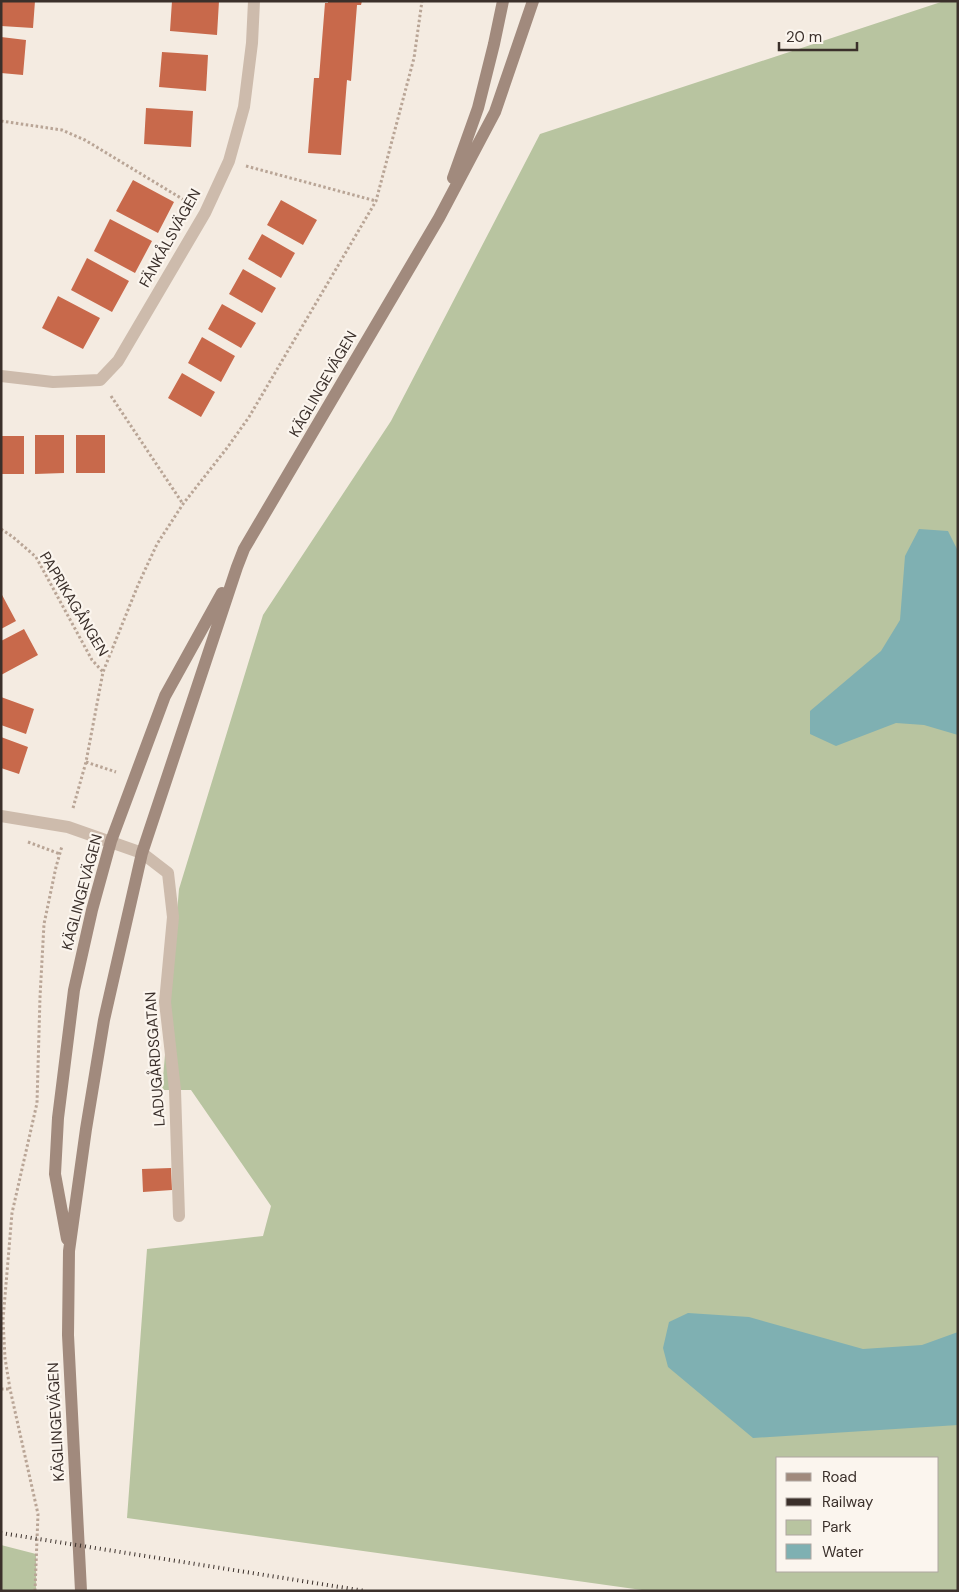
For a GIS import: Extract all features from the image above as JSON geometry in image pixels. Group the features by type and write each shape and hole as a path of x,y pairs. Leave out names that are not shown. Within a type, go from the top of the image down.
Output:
{"main road":[{"name":"KÄGLINGEVÄGEN","path":"439,218 478,108 503,1"},
{"name":"KÄGLINGEVÄGEN","path":"81,1591 68,1335 68,1250 104,1020 142,853 244,549 439,218 495,112 533,1"},
{"name":"KÄGLINGEVÄGEN","path":"68,1250 55,1174 58,1118 74,990 92,910 111,841 165,696 237,567"}],"street":[{"name":"FÄNKÅLSVÄGEN","path":"100,380 118,361 205,212 229,161 244,107 252,43 254,1"},
{"path":"1,376 54,382 100,380"},
{"name":"LADUGÅRDSGATAN","path":"1,816 68,827 111,841 142,853 168,873 173,917 165,1002 175,1090 179,1216"}],"path":[{"path":"1,121 62,130 85,140 205,212"},
{"path":"229,161 376,201"},
{"path":"100,380 183,504"},
{"name":"PAPRIKAGÅNGEN","path":"1,529 36,557 92,660 103,672"},
{"path":"26,842 60,854"},
{"path":"1,1389 10,1389"}],"green space":[{"path":"944,1 958,1 958,1591 649,1591 127,1518 147,1249 263,1236 271,1206 191,1090 162,1090 179,889 263,615 391,421 540,134"},
{"path":"1,1545 36,1554 36,1591 1,1591"}],"water":[{"path":"919,529 948,531 958,551 958,735 924,725 896,723 836,746 810,734 810,711 881,651 900,620 905,556"},
{"path":"688,1313 749,1317 863,1349 922,1345 958,1332 958,1425 753,1438 668,1367 663,1348 669,1322"}],"building":[{"path":"1,1 35,1 33,28 1,26"},
{"path":"172,1 219,1 217,35 170,31"},
{"path":"328,1 362,1 361,5 357,5 351,81 347,80 341,155 308,153 314,78 319,78 325,3 328,3"},
{"path":"1,37 26,40 23,75 1,73"},
{"path":"162,52 208,55 206,91 159,87"},
{"path":"146,108 193,111 191,147 144,144"},
{"path":"133,180 174,202 158,233 116,211"},
{"path":"281,200 317,220 303,245 267,225"},
{"path":"110,219 152,241 135,273 94,251"},
{"path":"262,234 295,253 281,278 248,259"},
{"path":"87,258 129,281 112,312 71,290"},
{"path":"243,269 276,288 262,313 229,294"},
{"path":"58,296 100,318 83,349 42,328"},
{"path":"222,304 256,323 241,348 208,329"},
{"path":"202,337 235,356 221,382 188,363"},
{"path":"182,373 215,392 201,417 168,398"},
{"path":"35,435 64,435 64,473 35,474"},
{"path":"76,435 105,435 105,473 76,473"},
{"path":"1,436 24,436 24,474 1,474"},
{"path":"1,593 16,621 1,629"},
{"path":"24,629 38,655 1,675 1,641"},
{"path":"1,697 34,709 26,734 1,725"},
{"path":"1,737 28,747 19,774 1,768"},
{"path":"171,1168 172,1190 143,1192 142,1169"}],"railway":[{"path":"1,1533 365,1591"}]}
